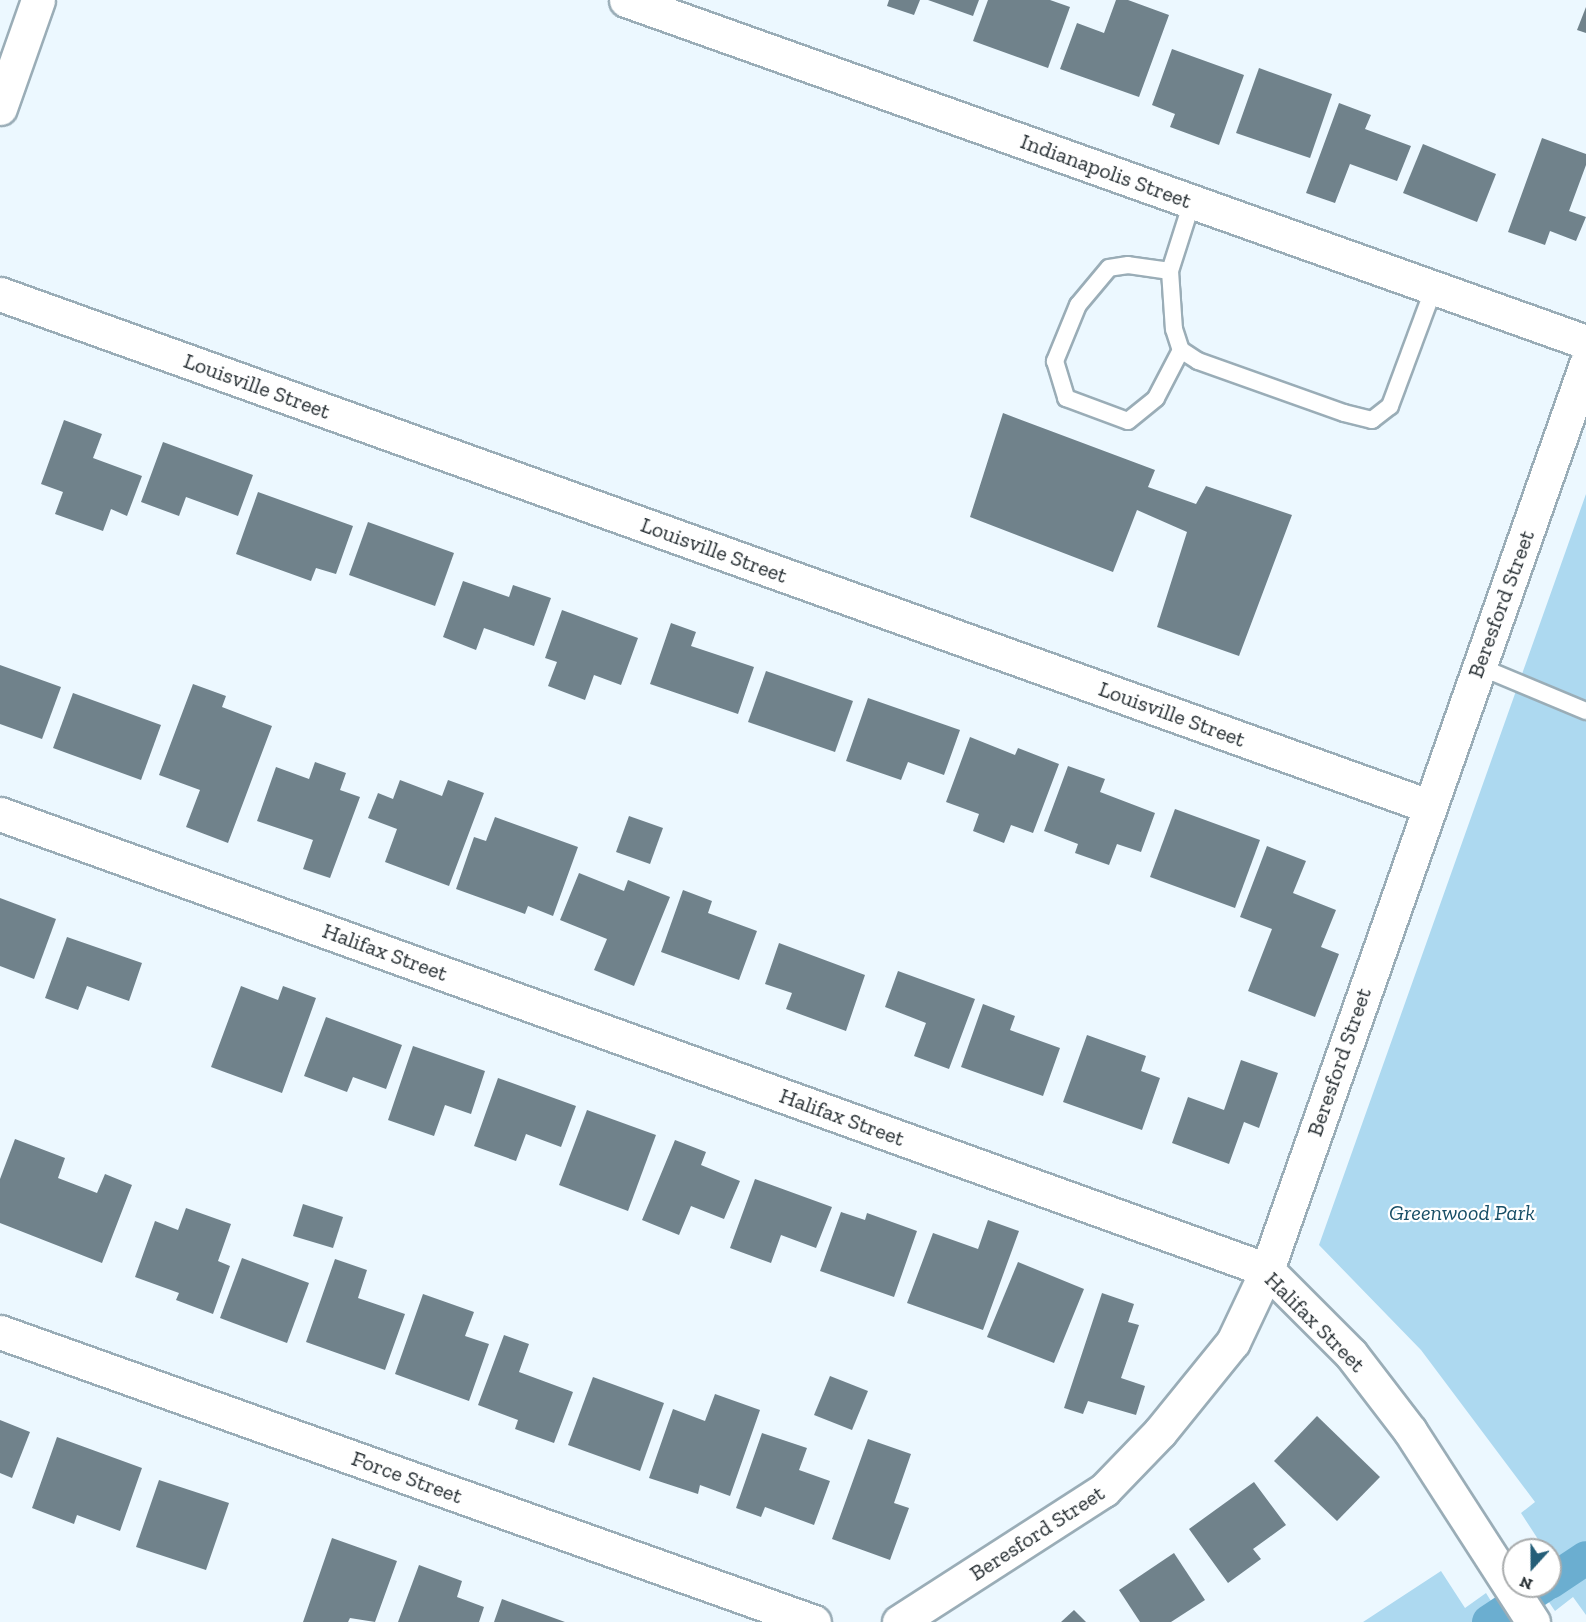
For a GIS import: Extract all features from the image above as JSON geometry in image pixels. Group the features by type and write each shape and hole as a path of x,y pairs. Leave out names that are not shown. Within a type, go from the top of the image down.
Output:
{"street":[{"path":"0,108 38,0"},
{"name":"Indianapolis Street","path":"626,0 1586,342"},
{"name":"Louisville Street","path":"0,294 1428,806"},
{"name":"Beresford Street","path":"898,1622 1104,1490 1160,1432 1233,1342 1267,1270 1428,806 1586,364"},
{"name":"Halifax Street","path":"0,814 1267,1270 1351,1354 1410,1431 1533,1622"},
{"name":"Force Street","path":"0,1332 814,1622"}],"lane":[{"path":"1192,202 1170,271 1174,329 1181,350 1198,361 1372,420 1390,406 1434,288"},
{"path":"1170,271 1128,266 1109,268 1077,305 1055,361 1065,398 1128,421 1156,398 1181,350"},
{"path":"1478,666 1586,711"}],"green space":[{"name":"Greenwood Park","path":"1586,494 1586,1615 1573,1597 1555,1611 1546,1598 1562,1598 1562,1538 1537,1538 1521,1513 1535,1502 1421,1350 1319,1245"},
{"path":"1441,1571 1465,1608 1486,1593 1504,1622 1363,1622"}],"building":[{"path":"889,0 920,0 914,15 887,6"},
{"path":"928,0 979,0 973,16"},
{"path":"988,0 1050,0 1070,7 1048,68 973,41"},
{"path":"1116,0 1128,0 1169,15 1139,97 1060,69 1077,23 1104,33"},
{"path":"1586,7 1586,33 1577,30"},
{"path":"1172,49 1244,75 1219,145 1170,127 1175,114 1152,105"},
{"path":"1259,68 1332,94 1310,158 1236,133"},
{"path":"1339,103 1371,115 1365,129 1411,146 1397,181 1350,164 1335,203 1306,193"},
{"path":"1542,138 1586,154 1586,165 1569,211 1586,217 1576,241 1550,231 1545,245 1508,232"},
{"path":"1423,144 1496,174 1477,222 1403,193"},
{"path":"1003,413 1155,470 1148,487 1196,504 1206,486 1292,515 1239,656 1157,627 1187,532 1137,510 1113,572 970,517"},
{"path":"64,420 102,434 93,458 142,476 127,516 111,509 103,531 55,514 63,492 41,484"},
{"path":"163,442 253,475 238,516 186,497 179,516 141,502"},
{"path":"258,492 353,526 336,574 316,568 311,581 236,554"},
{"path":"368,522 454,553 435,606 349,575"},
{"path":"463,581 509,597 513,585 551,598 534,646 484,628 476,650 443,637"},
{"path":"562,610 638,638 621,685 594,675 585,700 548,686 557,662 545,658"},
{"path":"671,623 696,632 691,646 754,667 738,714 650,684"},
{"path":"0,665 61,687 42,739 0,724"},
{"path":"766,671 853,701 835,752 748,722"},
{"path":"193,684 226,696 222,707 272,726 228,843 186,827 200,790 159,775"},
{"path":"73,693 161,725 141,780 53,748"},
{"path":"868,698 960,730 944,775 908,762 901,780 846,761"},
{"path":"970,737 1015,755 1018,748 1059,764 1033,833 1011,825 1004,843 973,831 979,814 946,802"},
{"path":"315,762 346,773 340,790 360,797 330,878 303,869 313,840 257,821 276,767 309,779"},
{"path":"1068,766 1105,779 1100,792 1155,813 1141,852 1117,844 1109,865 1075,853 1078,844 1044,831"},
{"path":"400,780 442,796 448,780 484,793 449,886 385,862 397,829 368,818 378,793 393,799"},
{"path":"1175,809 1260,840 1235,908 1150,877"},
{"path":"629,816 663,828 650,864 616,852"},
{"path":"495,817 578,847 553,916 528,906 525,914 456,889 474,837 486,841"},
{"path":"1267,846 1306,861 1293,893 1336,910 1321,947 1339,954 1315,1017 1248,991 1272,929 1240,917"},
{"path":"579,873 624,891 628,880 670,897 634,986 594,970 607,939 560,920"},
{"path":"683,890 712,901 708,913 757,931 739,980 661,952"},
{"path":"0,898 56,919 34,979 0,966"},
{"path":"67,937 142,963 129,1001 87,986 78,1010 45,998"},
{"path":"779,943 865,975 846,1031 786,1009 792,993 765,984"},
{"path":"898,971 975,999 949,1069 914,1056 926,1023 885,1007"},
{"path":"241,986 278,1000 283,986 316,998 282,1093 211,1067"},
{"path":"983,1004 1015,1016 1010,1030 1060,1048 1043,1096 961,1067"},
{"path":"326,1017 402,1045 386,1089 353,1077 347,1092 304,1076"},
{"path":"1087,1035 1146,1056 1141,1071 1160,1078 1142,1130 1063,1102"},
{"path":"413,1046 485,1071 471,1114 445,1105 434,1136 388,1120"},
{"path":"1241,1060 1278,1073 1259,1128 1244,1122 1229,1164 1172,1143 1188,1097 1224,1110"},
{"path":"498,1078 576,1106 561,1147 526,1134 516,1161 474,1146"},
{"path":"587,1110 656,1135 628,1211 559,1185"},
{"path":"15,1139 65,1158 58,1178 97,1193 105,1174 132,1185 102,1263 0,1223 0,1179"},
{"path":"675,1140 706,1152 701,1165 740,1181 724,1219 691,1206 679,1235 642,1220"},
{"path":"755,1179 832,1207 816,1248 781,1235 771,1263 730,1248"},
{"path":"303,1204 343,1217 333,1248 293,1236"},
{"path":"186,1208 231,1224 218,1261 230,1266 213,1314 176,1300 179,1293 135,1277 155,1221 178,1230"},
{"path":"841,1212 865,1220 867,1213 917,1231 894,1297 820,1271"},
{"path":"988,1220 1019,1231 983,1330 907,1303 933,1233 978,1249"},
{"path":"242,1258 309,1283 287,1343 220,1318"},
{"path":"335,1259 367,1270 358,1298 405,1314 385,1370 306,1342"},
{"path":"1018,1262 1084,1289 1054,1363 987,1337"},
{"path":"1102,1293 1134,1304 1128,1322 1139,1325 1121,1378 1145,1386 1136,1415 1088,1401 1083,1414 1064,1408"},
{"path":"423,1294 474,1312 465,1336 489,1344 469,1401 395,1374"},
{"path":"504,1335 529,1344 519,1372 573,1392 554,1443 515,1429 518,1420 478,1405"},
{"path":"830,1376 868,1391 852,1430 814,1415"},
{"path":"593,1377 664,1403 640,1471 568,1445"},
{"path":"715,1394 760,1410 730,1496 700,1485 698,1494 649,1478 673,1409 705,1421"},
{"path":"1317,1416 1380,1477 1337,1521 1274,1461"},
{"path":"0,1420 30,1432 12,1478 0,1473"},
{"path":"762,1433 807,1448 799,1470 830,1481 814,1525 765,1507 761,1517 736,1508"},
{"path":"57,1437 142,1468 120,1531 77,1515 74,1524 32,1508"},
{"path":"868,1439 911,1454 894,1503 909,1508 890,1560 832,1539"},
{"path":"159,1480 229,1503 206,1570 136,1547"},
{"path":"1254,1482 1286,1525 1253,1549 1261,1559 1228,1583 1189,1529"},
{"path":"332,1538 397,1561 375,1622 350,1618 348,1622 303,1622"},
{"path":"1174,1553 1205,1600 1171,1622 1140,1622 1119,1590"},
{"path":"419,1565 462,1581 457,1597 484,1607 479,1622 398,1622"},
{"path":"502,1599 565,1622 494,1622"},
{"path":"1074,1610 1086,1622 1061,1622"}],"waterway":[{"path":"1562,1574 1586,1558"},
{"path":"1489,1622 1525,1598"}]}
